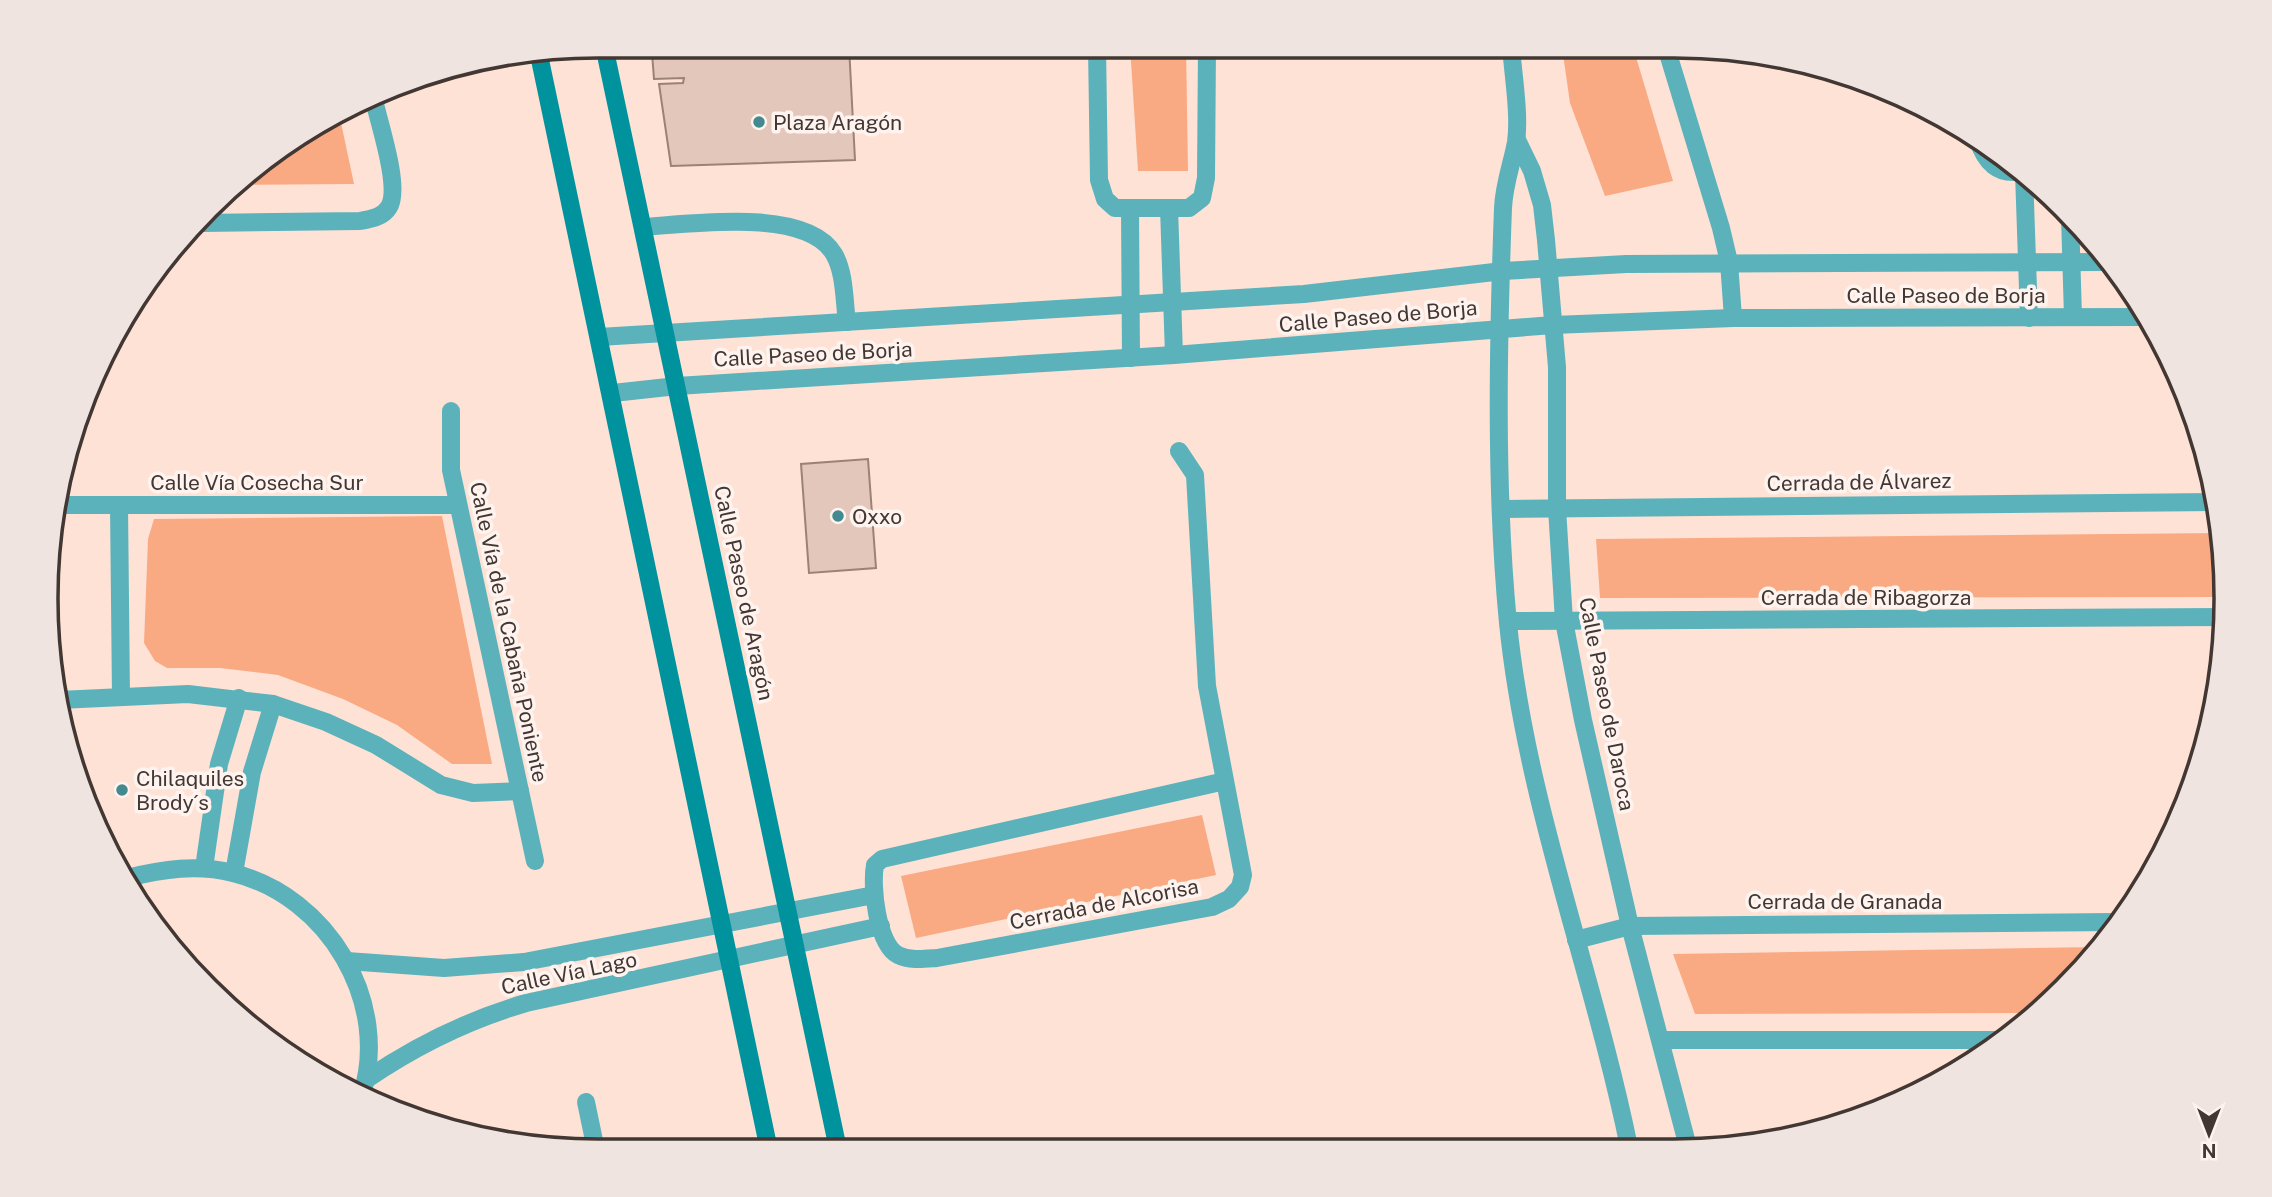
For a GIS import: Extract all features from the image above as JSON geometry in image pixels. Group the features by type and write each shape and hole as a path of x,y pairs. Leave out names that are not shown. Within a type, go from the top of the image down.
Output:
{"street":[{"name":"Calle Paseo de Aragón","path":"607,58 836,1139"},
{"path":"1097,58 1099,180 1105,199 1115,208 1189,208 1202,198 1206,178 1207,58"},
{"name":"Calle Paseo de Daroca","path":"1512,58 1517,140 1503,207 1502,328 1502,509 1508,621 1519,709 1536,793 1627,1139"},
{"path":"1669,58 1729,262 1733,318"},
{"path":"540,61 767,1139"},
{"path":"210,223 360,221 377,218 388,210 393,199 393,183 375,107"},
{"name":"Calle Paseo de Daroca","path":"1517,140 1532,171 1542,205 1557,367 1557,508 1564,621 1583,720 1630,926 1686,1139"},
{"path":"1983,155 1994,167 2009,174"},
{"path":"2024,187 2029,318"},
{"path":"1130,208 1131,358"},
{"path":"1169,208 1174,355"},
{"path":"644,227 750,222 802,230 820,239 832,250 840,266 847,322"},
{"path":"2070,232 2073,317"},
{"name":"Calle Paseo de Borja","path":"599,337 1304,295 1503,271 1729,262 2097,262"},
{"name":"Calle Paseo de Borja","path":"612,393 677,386 1174,355 1553,325 1733,318 2135,317"},
{"name":"Calle Vía de la Cabaña Poniente","path":"451,411 451,470 535,861"},
{"name":"Cerrada de Alcorisa","path":"1179,451 1195,475 1207,686 1226,781 1243,875 1240,887 1229,899 1212,907 919,960 895,954 886,942 874,895 875,865 895,854 1226,781"},
{"name":"Cerrada de Álvarez","path":"1502,509 2206,502"},
{"name":"Calle Vía Cosecha Sur","path":"66,505 458,505"},
{"path":"118,505 121,697"},
{"name":"Cerrada de Ribagorza","path":"1508,621 2213,617"},
{"path":"67,700 188,694 273,704 326,722 376,745 441,785 473,793 520,791"},
{"path":"204,868 219,764 239,698"},
{"path":"234,873 252,772 273,704"},
{"path":"135,876 163,869 204,868 234,873 269,886 300,905 326,931 347,961 363,999 369,1039 365,1086"},
{"path":"788,911 874,895"},
{"name":"Calle Vía Lago","path":"347,961 444,968 524,962 788,911"},
{"name":"Cerrada de Granada","path":"1576,940 1630,926 2107,922"},
{"path":"795,946 881,926"},
{"name":"Calle Vía Lago","path":"367,1080 413,1048 482,1016 526,1003 795,946"},
{"path":"1662,1040 1986,1040"},
{"path":"586,1102 594,1139"}],"shaded area":[{"path":"1131,58 1186,58 1188,171 1138,171"},
{"path":"1564,58 1636,58 1673,181 1605,196 1570,103"},
{"path":"341,123 354,184 250,185 298,149"},
{"path":"442,516 492,764 452,764 397,725 343,699 278,675 220,668 167,668 155,661 144,643 148,539 154,519"},
{"path":"2210,533 2214,597 1600,598 1596,539"},
{"path":"1202,815 1216,875 916,938 901,876"},
{"path":"2087,947 2056,981 2021,1013 1695,1014 1673,954"}],"building":[{"name":"Plaza Aragón","path":"652,58 850,58 855,160 671,166 659,84 683,83 684,78 654,79"},
{"name":"Oxxo","path":"868,459 876,568 809,573 801,464"}],"place":[{"name":"Plaza Aragón","path":"759,122"},
{"name":"Oxxo","path":"838,516"},
{"name":"Chilaquiles Brody´s","path":"122,790"}]}
